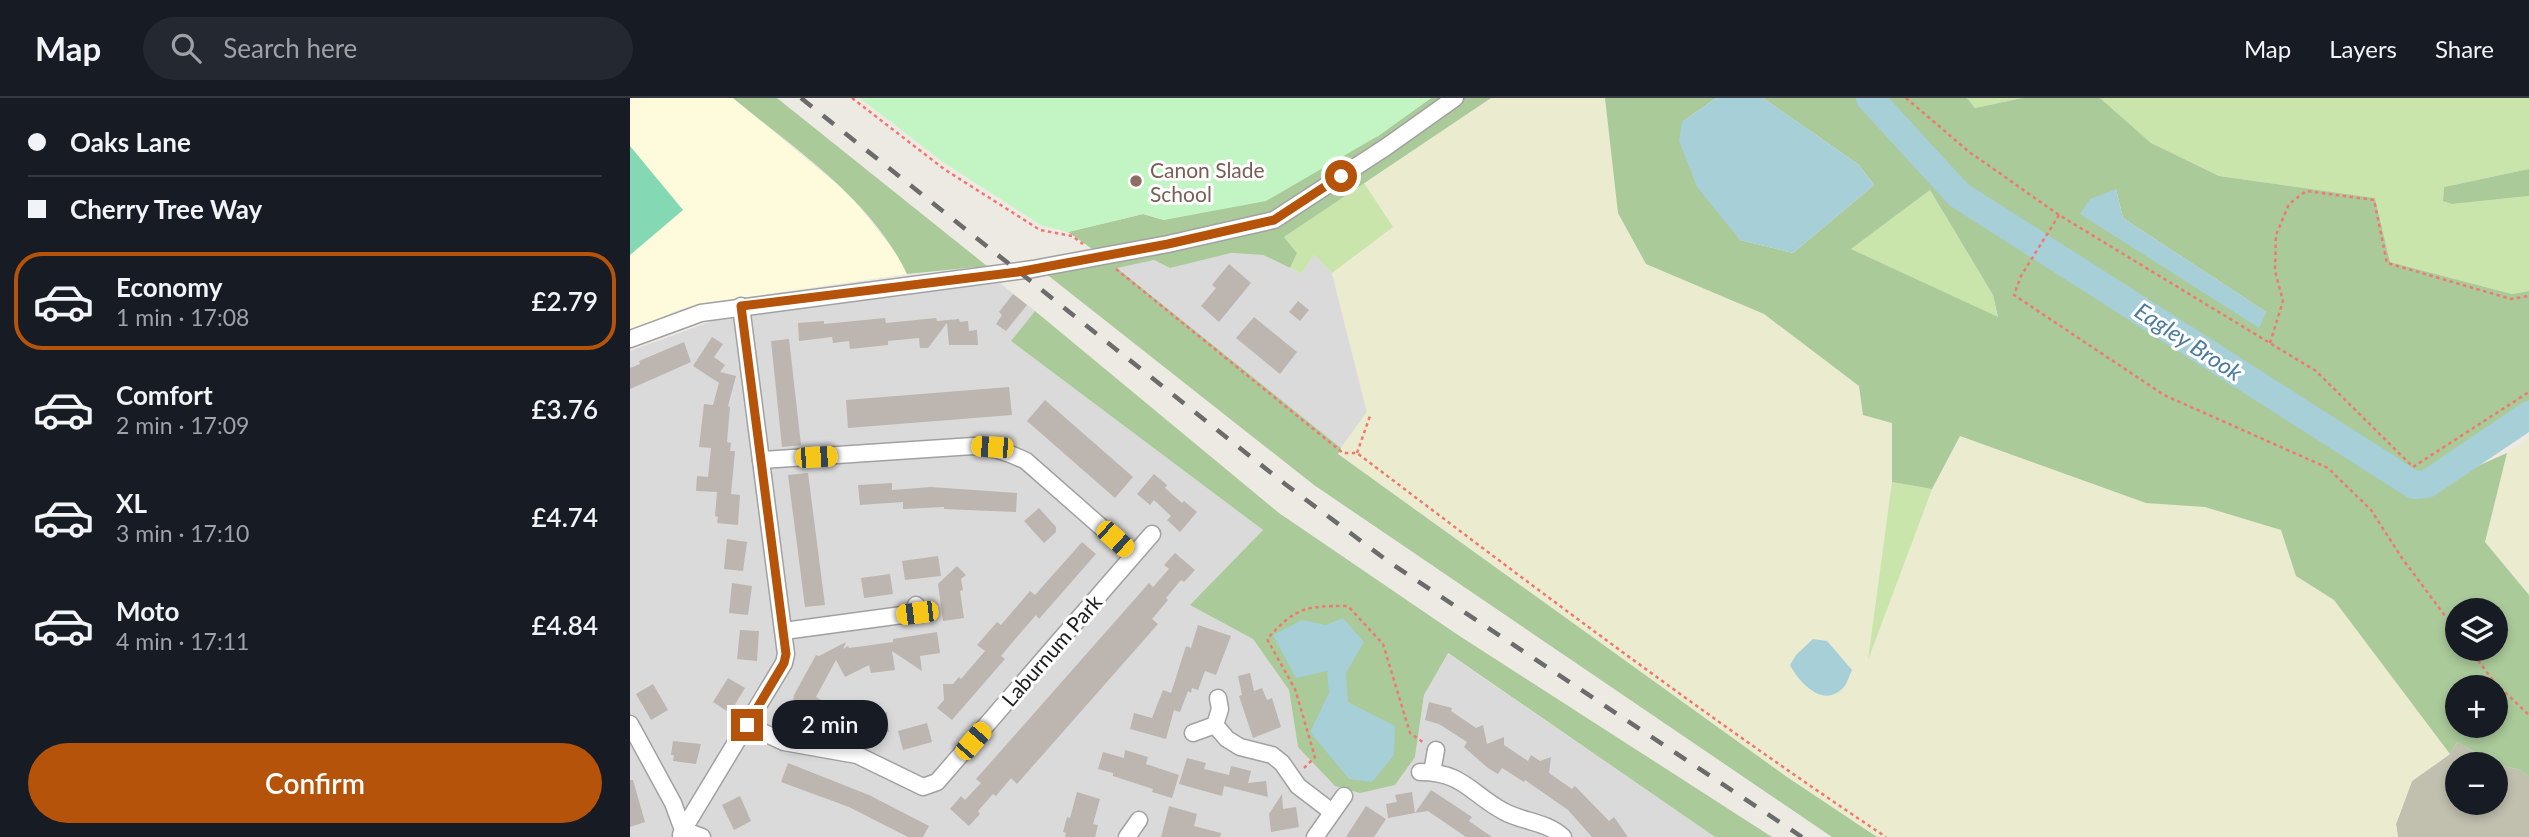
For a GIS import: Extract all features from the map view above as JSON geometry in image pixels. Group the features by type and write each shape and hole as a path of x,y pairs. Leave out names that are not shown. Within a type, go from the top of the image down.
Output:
{"street":[{"path":"630,339 701,313 1018,272 1168,244 1274,220 1455,98"},
{"path":"682,833 784,663 786,654 741,306"},
{"path":"761,460 992,447 1026,461 1133,555"},
{"name":"Laburnum Park","path":"747,725 784,742 857,755 917,784 931,786 1152,534"},
{"path":"784,631 917,613 916,605"},
{"path":"1215,725 1220,709 1219,698"},
{"path":"630,724 673,803 682,833"},
{"path":"1193,733 1215,725"},
{"path":"1215,725 1227,739 1240,747 1272,755 1282,763 1298,786 1332,812"},
{"path":"1436,750 1426,772 1462,781 1503,812 1542,824 1563,837"},
{"path":"1315,837 1344,796"},
{"path":"1127,837 1139,820"},
{"path":"682,833 702,837"}],"path":[{"path":"852,98 944,169 1040,230 1072,236 1099,255 1343,453 1357,453 1592,632 1779,766 1886,837"},
{"path":"1906,98 1968,151 2059,215 2316,371 2413,467 2529,392"},
{"path":"2270,343 2283,301 2275,271 2276,235 2289,204 2306,191 2374,200 2387,263 2511,299 2529,296"},
{"path":"2059,215 2021,276 2014,295 2164,396 2328,468 2371,510 2445,616"},
{"path":"1357,453 1370,416"},
{"path":"1293,779 1315,757 1295,689 1267,639 1285,619 1312,606 1348,606 1383,644 1410,733 1436,750"},
{"path":"2479,661 2494,682 2529,715"}],"shaded area":[{"path":"630,98 733,98 850,195 899,257 907,274 698,304 630,332"},
{"path":"1231,253 1263,255 1301,274 1314,255 1332,273 1367,412 1341,448 1116,267 1154,260 1170,268"},
{"path":"1000,283 1035,311 1011,341 1263,530 1191,605 1253,639 1289,690 1298,747 1415,757 1424,695 1447,653 1715,837 630,837 630,351 723,317 940,288"},
{"path":"2457,742 2474,752 2451,752"},
{"path":"2445,758 2445,815 2508,815 2508,767 2520,770 2529,777 2529,837 2398,837 2396,824 2412,781"}],"green space":[{"path":"733,98 777,98 987,266 907,274 892,247 853,199"},
{"name":"Canon Slade School","path":"860,98 1431,98 1378,136 1266,201 1164,220 1143,214 1068,232 1041,225 943,162"},
{"path":"1431,98 1491,98 1284,237 1297,253 1290,268 1263,255 1231,253 1170,268 1154,260 1117,268 1341,448 1338,454 1787,777 1877,837 1832,837 1314,485 1045,273 1098,253 1068,232 1143,214 1164,220 1378,136"},
{"path":"1491,98 1605,98 1618,213 1646,264 1764,314 1860,386 1863,415 1892,422 1892,482 1869,656 1932,489 1960,436 2146,503 2205,507 2281,530 2296,576 2334,600 2448,752 2445,752 2445,758 2412,781 2396,824 2398,837 1877,837 1787,777 1337,453 1367,412 1332,273 1392,227 1364,183"},
{"path":"1605,98 1716,98 1682,122 1740,240 1793,253 1874,185 1859,165 1763,98 1967,98 1975,108 2022,98 2100,98 2151,143 2219,176 2375,198 2390,262 2512,294 2529,291 2529,406 2416,481 2294,397 1978,207 2284,413 2415,494 2507,453 2485,542 2529,595 2529,777 2520,770 2508,767 2508,752 2474,752 2457,742 2448,752 2334,600 2296,576 2281,530 2205,507 2146,503 1960,436 1932,489 1892,482 1892,423 1863,415 1859,386 1764,314 1646,264 1618,213","holes":["2116,189 2123,218 2266,312 2259,327 2081,214","1930,190 1993,295 1998,317 1851,249"]},
{"path":"1967,98 2022,98 1975,108"},
{"path":"2100,98 2529,98 2529,169 2444,187 2443,200 2452,204 2529,196 2529,291 2512,294 2390,262 2375,198 2219,176 2151,143"},
{"path":"630,146 683,210 630,255"},
{"path":"2529,169 2529,196 2452,204 2443,201 2444,187"},
{"path":"1364,183 1393,227 1332,273 1314,255 1301,274 1290,268 1297,253 1284,237"},
{"path":"1930,190 1993,295 1998,318 1851,249"},
{"path":"1035,311 1279,513 1458,635 1772,837 1715,837 1448,653 1424,695 1415,757 1395,785 1360,793 1335,786 1298,747 1289,690 1253,639 1190,605 1263,530 1011,341"},
{"path":"2529,439 2529,595 2485,542 2507,453"},
{"path":"1892,482 1932,489 1868,660"}],"water":[{"path":"1716,98 1763,98 1859,165 1874,185 1793,253 1740,240 1697,187 1679,141 1682,122"},
{"path":"2116,189 2123,218 2266,312 2259,328 2080,214 2090,199"},
{"path":"1343,618 1364,642 1346,673 1348,702 1395,726 1394,755 1372,782 1349,779 1310,732 1329,693 1327,671 1296,678 1273,635 1302,620 1326,625"},
{"path":"1813,639 1827,641 1852,670 1844,687 1834,694 1827,696 1812,690 1799,679 1790,665 1796,655"}],"building":[{"path":"1229,264 1251,283 1219,322 1201,306 1216,288 1212,285"},
{"path":"1013,294 1027,305 1006,331 996,324 1002,315 999,312"},
{"path":"1298,301 1309,310 1300,321 1289,312"},
{"path":"1254,317 1297,352 1280,374 1236,338"},
{"path":"885,318 886,323 936,318 937,321 968,321 969,331 977,330 978,345 949,345 947,323 928,348 920,348 919,338 850,349 849,341 833,343 832,337 799,341 798,323 824,321 824,324"},
{"path":"712,337 723,344 714,357 725,365 720,372 736,376 728,406 727,442 731,443 730,451 735,451 731,494 740,495 738,525 717,523 717,492 696,491 697,476 708,477 711,448 699,447 704,404 713,405 719,383 693,366"},
{"path":"789,339 801,445 782,447 771,341"},
{"path":"684,342 691,362 630,389 630,368 640,364 639,361"},
{"path":"1009,387 1012,415 848,428 846,400"},
{"path":"1045,400 1133,477 1115,498 1027,421"},
{"path":"808,473 825,605 805,607 788,475"},
{"path":"1154,474 1167,485 1165,488 1197,512 1180,532 1167,520 1171,516 1154,500 1150,505 1137,494"},
{"path":"892,483 892,490 931,487 1017,493 1016,512 944,507 903,509 903,502 860,505 858,485"},
{"path":"1039,508 1056,527 1056,532 1044,543 1024,521"},
{"path":"727,539 747,542 743,571 724,569"},
{"path":"1082,542 1096,554 1039,619 1036,615 1016,638 1001,656 1005,659 952,720 937,708 944,700 943,684 953,684 959,677 961,679 985,651 977,645 997,622 1001,625 1030,591 1035,595"},
{"path":"1175,553 1195,570 1184,582 1181,580 1166,598 1168,600 1152,619 1158,624 1017,784 1011,778 996,796 993,794 978,811 980,814 969,826 950,809 961,796 965,800 981,783 976,779 1149,583 1153,587 1169,569 1164,565"},
{"path":"938,556 941,576 905,580 902,561"},
{"path":"957,566 966,575 961,579 963,590 960,591 964,618 943,621 938,584"},
{"path":"890,574 893,594 864,598 861,578"},
{"path":"732,583 752,586 748,615 729,613"},
{"path":"1198,625 1231,636 1216,675 1205,671 1198,690 1192,688 1191,693 1188,691 1180,712 1174,710 1166,739 1130,729 1134,713 1152,718 1163,690 1171,693 1186,646 1191,648"},
{"path":"740,630 759,631 757,661 737,659"},
{"path":"937,632 940,653 920,656 922,671 892,651 895,670 871,673 869,665 845,677 836,660 816,697 855,716 845,733 808,711 807,720 791,719 794,695 816,655 819,656 846,642 843,649"},
{"path":"1250,673 1254,691 1262,688 1267,700 1272,698 1281,727 1253,738 1239,696 1242,695 1238,676"},
{"path":"728,678 745,688 730,713 713,702"},
{"path":"653,684 668,710 651,720 636,694"},
{"path":"1429,702 1452,708 1451,711 1476,728 1483,725 1487,744 1504,737 1504,745 1528,761 1531,755 1540,761 1551,757 1549,773 1572,789 1575,786 1609,821 1614,817 1628,837 1592,837 1568,810 1525,780 1524,782 1502,768 1498,774 1488,768 1464,747 1467,742 1439,724 1425,720"},
{"path":"887,712 889,732 867,735 865,714"},
{"path":"927,723 932,742 903,750 898,731"},
{"path":"673,741 701,744 696,764 673,761"},
{"path":"1125,750 1148,757 1146,764 1179,775 1172,798 1098,769 1103,752 1124,758"},
{"path":"1187,758 1206,763 1204,769 1229,775 1231,766 1251,771 1248,783 1266,781 1268,797 1224,786 1222,796 1179,784"},
{"path":"788,763 869,795 929,826 923,837 908,837 849,807 781,782"},
{"path":"630,780 633,780 645,822 630,827"},
{"path":"1431,790 1472,817 1469,821 1492,837 1466,837 1428,811 1415,813"},
{"path":"1077,792 1100,799 1093,824 1098,825 1095,837 1065,837 1066,833 1063,832"},
{"path":"1412,792 1415,813 1388,818 1386,804 1397,802 1395,795"},
{"path":"1282,794 1283,809 1296,807 1299,827 1271,832 1269,814"},
{"path":"740,796 751,821 734,830 722,805"},
{"path":"1169,806 1197,814 1194,826 1221,833 1220,837 1161,837"},
{"path":"1366,806 1386,819 1374,837 1346,837"}],"waterway":[{"name":"Eagley Brook","path":"1870,98 1959,195 2414,485 2427,484 2529,415"}],"railway":[{"path":"801,98 1285,484 1389,562 1802,837"}],"place":[{"name":"Canon Slade School","path":"1136,181"}],"route":[{"path":"747,725 784,663 786,654 741,306 1018,272 1168,244 1274,220 1341,176"}]}
